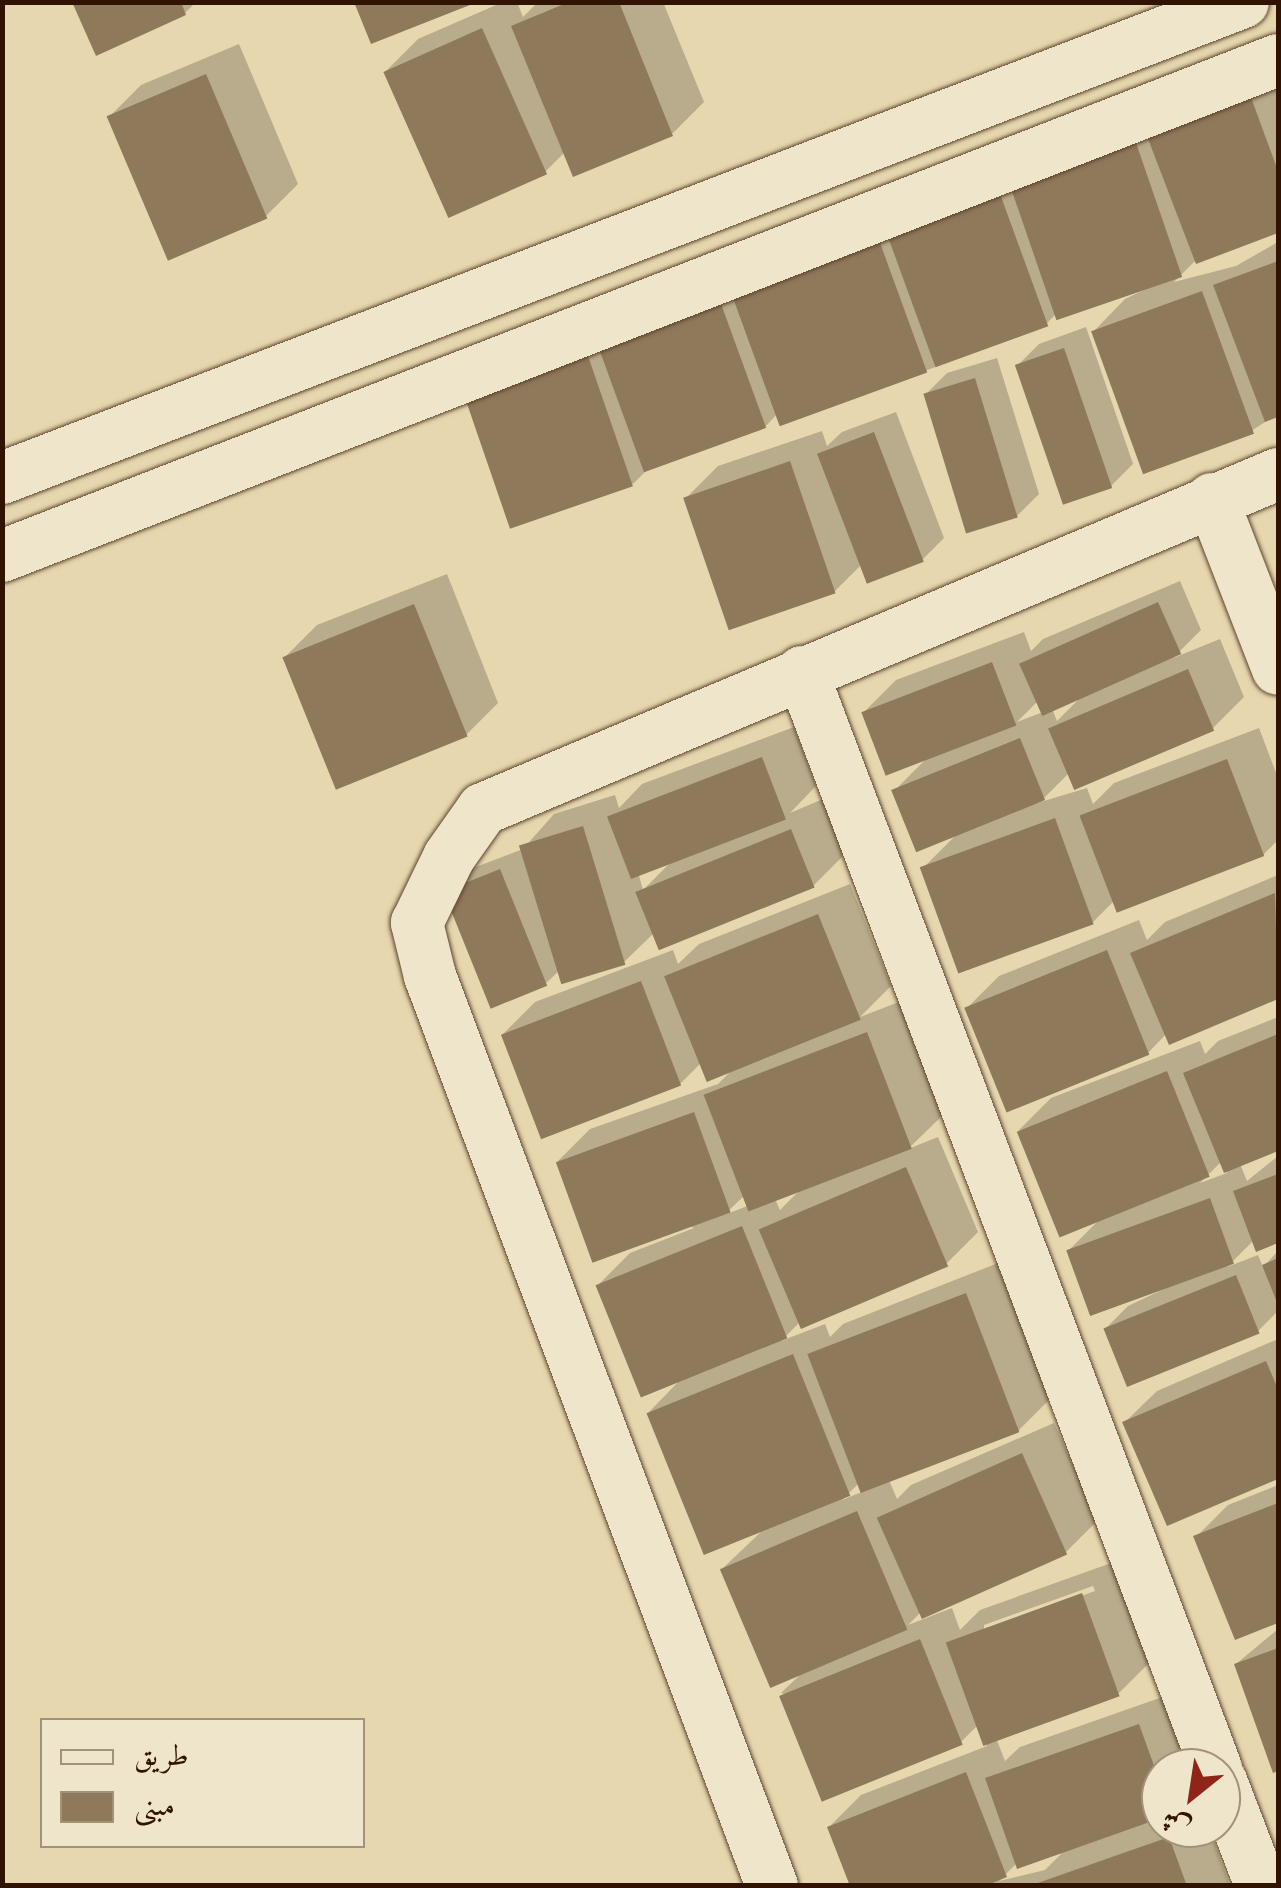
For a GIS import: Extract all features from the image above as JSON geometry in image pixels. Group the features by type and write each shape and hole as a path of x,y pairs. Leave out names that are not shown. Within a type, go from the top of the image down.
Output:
{"street":[{"path":"2,478 246,380 1243,2"},
{"path":"2,556 1278,60"},
{"path":"772,1886 430,976 417,924 449,857 482,809 1278,474"},
{"path":"1212,499 1278,669"},
{"path":"802,672 1208,1748"},
{"path":"1241,1834 1260,1886"}],"building":[{"path":"72,2 181,2 186,15 96,56"},
{"path":"354,2 475,2 475,3 371,44"},
{"path":"569,2 619,2 673,136 573,177 511,26"},
{"path":"482,28 547,174 448,218 383,72"},
{"path":"206,74 267,219 168,261 107,116"},
{"path":"1249,92 1278,171 1278,233 1196,264 1145,131"},
{"path":"1134,137 1182,277 1056,320 1008,180"},
{"path":"999,191 1048,326 935,367 886,232"},
{"path":"879,240 927,372 780,426 731,294"},
{"path":"1278,261 1278,417 1265,422 1213,285"},
{"path":"1202,291 1254,434 1143,474 1091,331"},
{"path":"720,301 766,428 644,472 598,345"},
{"path":"1064,348 1112,488 1063,505 1015,365"},
{"path":"587,353 633,486 510,529 464,395"},
{"path":"975,378 1018,518 966,533 923,394"},
{"path":"874,432 924,562 867,584 817,454"},
{"path":"790,461 836,593 729,630 683,498"},
{"path":"1158,602 1181,654 1042,716 1019,664"},
{"path":"414,604 468,737 336,790 282,657"},
{"path":"992,662 1016,725 886,776 861,712"},
{"path":"1188,669 1214,731 1074,790 1048,728"},
{"path":"1020,738 1045,800 916,852 891,790"},
{"path":"762,757 786,820 631,879 607,816"},
{"path":"1227,759 1264,856 1117,913 1079,816"},
{"path":"1055,818 1094,924 958,973 920,867"},
{"path":"583,826 625,965 561,984 519,846"},
{"path":"791,829 815,887 659,950 635,892"},
{"path":"500,869 547,986 491,1009 443,892"},
{"path":"1275,893 1278,999 1169,1045 1130,953"},
{"path":"818,914 861,1020 707,1082 664,976"},
{"path":"1107,950 1149,1055 1007,1112 964,1008"},
{"path":"641,981 681,1086 541,1139 501,1035"},
{"path":"867,1032 912,1149 748,1211 704,1095"},
{"path":"1278,1034 1278,1151 1224,1173 1183,1073"},
{"path":"1167,1071 1210,1177 1060,1237 1017,1132"},
{"path":"694,1112 731,1213 592,1263 556,1162"},
{"path":"906,1167 948,1266 801,1329 759,1230"},
{"path":"1278,1174 1278,1243 1256,1252 1233,1191"},
{"path":"1210,1198 1234,1264 1090,1316 1066,1250"},
{"path":"742,1226 787,1338 641,1397 596,1285"},
{"path":"1278,1258 1278,1305 1262,1265"},
{"path":"1236,1275 1260,1333 1127,1387 1103,1329"},
{"path":"966,1293 1019,1432 861,1493 807,1354"},
{"path":"793,1354 850,1496 704,1555 647,1413"},
{"path":"1266,1361 1278,1389 1278,1479 1167,1526 1122,1422"},
{"path":"1022,1453 1067,1554 922,1619 877,1518"},
{"path":"1278,1503 1278,1623 1235,1640 1193,1536"},
{"path":"857,1511 907,1630 770,1688 720,1569"},
{"path":"1082,1593 1120,1696 983,1746 946,1643"},
{"path":"920,1639 963,1745 822,1802 779,1696"},
{"path":"1278,1648 1278,1771 1273,1773 1234,1664"},
{"path":"1139,1724 1148,1748 1141,1748 1141,1825 1017,1869 985,1778"},
{"path":"966,1772 1007,1877 985,1886 850,1886 827,1827"},
{"path":"1141,1847 1173,1848 1187,1886 1032,1886"}]}
